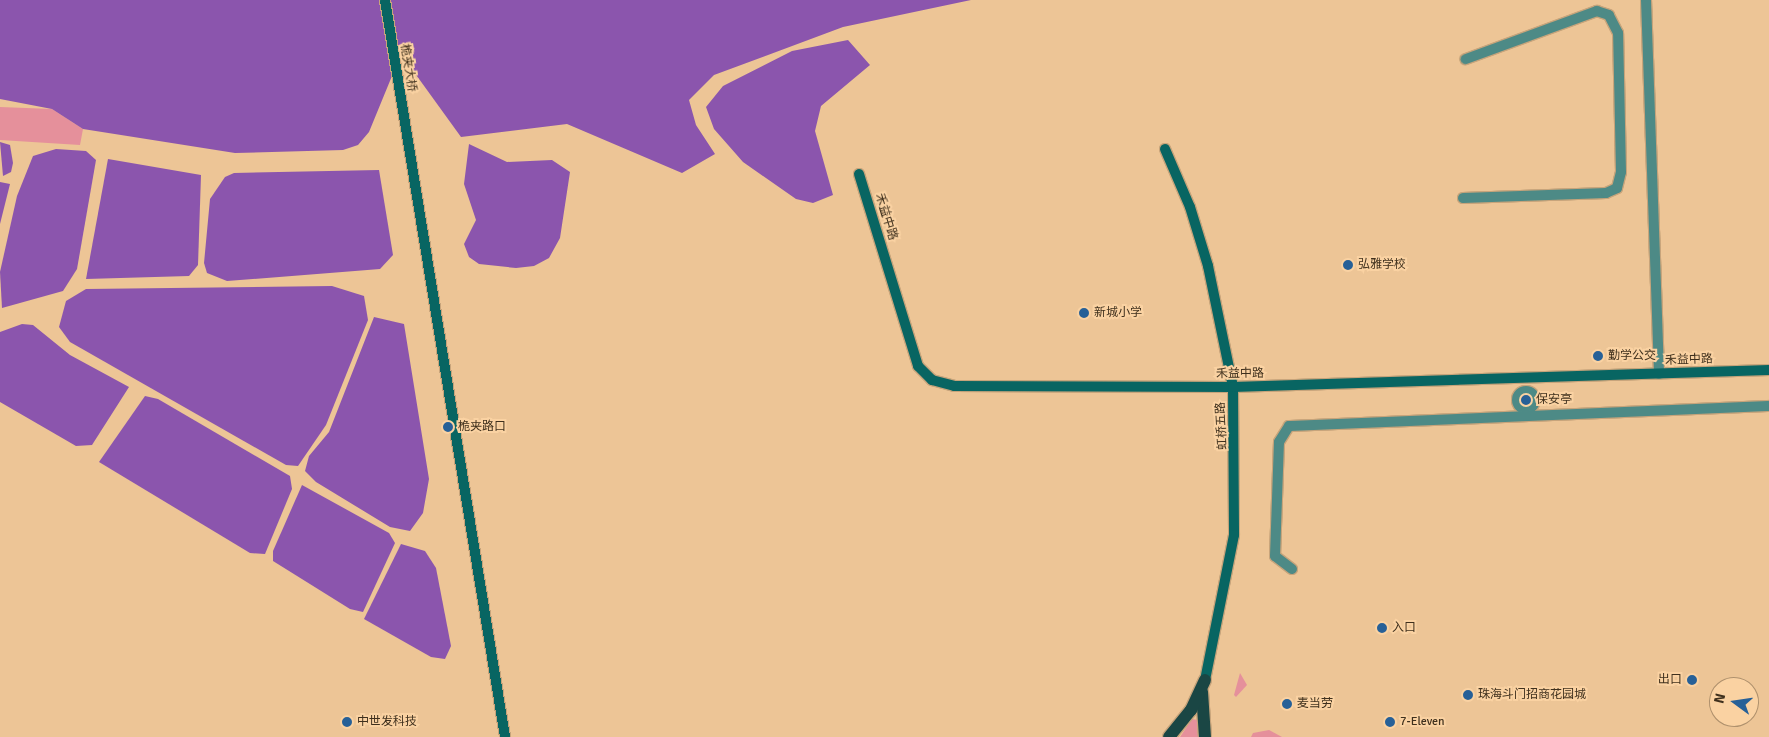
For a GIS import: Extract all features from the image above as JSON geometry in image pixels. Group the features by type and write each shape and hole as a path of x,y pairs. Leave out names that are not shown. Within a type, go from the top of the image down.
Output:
{"main road":[{"path":"1169,737 1191,710 1205,680"},
{"path":"1205,680 1205,737"}],"street":[{"name":"桅夹大桥","path":"385,0 406,140 505,737"},
{"path":"1597,11 1598,0"},
{"path":"1646,0 1659,374"},
{"path":"1463,198 1601,194 1617,188 1621,172 1618,34 1612,18 1597,11 1466,59"},
{"name":"虹桥五路","path":"1165,149 1190,207 1208,266 1233,387 1234,535 1205,680"},
{"name":"禾益中路","path":"859,174 918,366 932,380 954,386 1233,387 1769,370"},
{"path":"1526,378 1526,391 1517,401 1526,413"},
{"path":"1292,569 1275,556 1279,442 1289,426 1526,413 1769,406"}],"shaded area":[{"path":"0,0 971,0 843,27 714,75 689,100 696,125 715,154 682,173 567,124 461,137 401,54 369,132 358,145 343,150 235,153 83,129 52,109 0,99"},
{"path":"848,40 870,65 821,106 815,131 833,195 813,203 796,199 743,162 714,129 706,107 723,86 792,51"},
{"path":"0,107 52,109 83,129 80,145 0,140"},
{"path":"0,142 10,145 13,163 11,172 3,176"},
{"path":"469,144 507,162 552,160 570,172 560,238 549,258 534,266 516,268 479,264 469,257 464,244 476,220 464,184"},
{"path":"56,149 86,151 96,160 77,269 63,291 2,308 0,272 17,196 33,156"},
{"path":"108,159 201,175 198,265 189,276 86,279"},
{"path":"379,170 393,255 380,269 227,281 207,273 204,263 210,199 225,177 234,173"},
{"path":"0,182 10,184 0,224"},
{"path":"332,286 364,296 368,320 326,425 298,466 286,465 70,342 59,327 66,301 86,289"},
{"path":"374,317 404,324 429,479 423,513 410,531 390,527 316,482 305,471 309,456 329,432"},
{"path":"22,324 33,325 70,355 129,387 92,445 76,446 0,402 0,332"},
{"path":"145,396 158,399 290,476 292,489 265,554 250,553 99,462"},
{"path":"302,485 389,533 395,543 363,612 350,609 273,561 273,551"},
{"path":"401,544 425,551 436,568 451,646 445,659 431,657 364,619"},
{"path":"1240,673 1247,685 1236,697 1234,695"},
{"path":"1192,719 1198,720 1200,737 1180,737"},
{"path":"1269,730 1282,737 1251,737 1253,733"}],"place":[{"name":"弘雅学校","path":"1348,265"},
{"name":"新城小学","path":"1084,313"},
{"name":"勤学公交","path":"1598,356"},
{"name":"保安亭","path":"1526,400"},
{"name":"桅夹路口","path":"448,427"},
{"name":"入口","path":"1382,628"},
{"name":"出口","path":"1692,680"},
{"name":"珠海斗门招商花园城","path":"1468,695"},
{"name":"麦当劳","path":"1287,704"},
{"name":"中世发科技","path":"347,722"},
{"name":"7-Eleven","path":"1390,722"}]}
